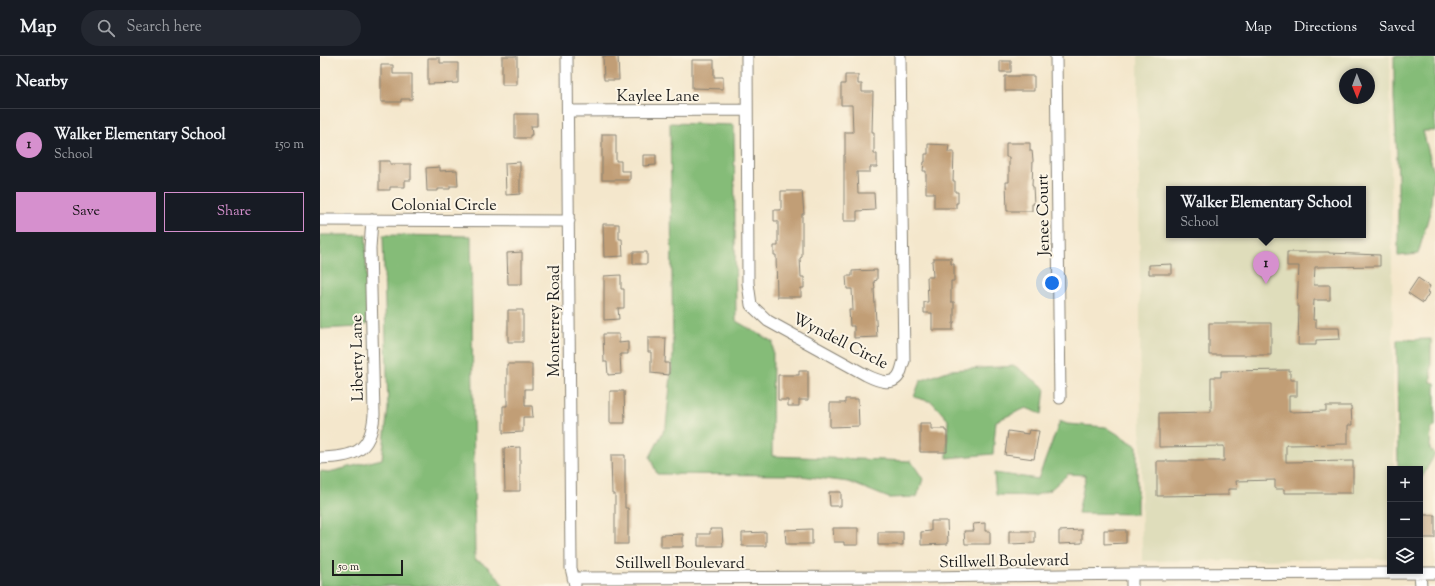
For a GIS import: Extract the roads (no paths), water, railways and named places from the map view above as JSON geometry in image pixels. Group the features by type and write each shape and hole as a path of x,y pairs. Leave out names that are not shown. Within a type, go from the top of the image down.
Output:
{"street":[{"name":"Monterrey Road","path":"567,56 571,568 574,582"},
{"name":"Wyndell Circle","path":"747,56 748,283 751,305 768,321 866,375 876,380 885,382 893,380 900,375 904,361 900,56"},
{"name":"Jenee Court","path":"1056,56 1060,398"},
{"name":"Kaylee Lane","path":"568,111 748,110"},
{"name":"Colonial Circle","path":"320,220 569,221"},
{"name":"Liberty Lane","path":"320,458 340,457 355,453 365,444 371,434 374,415 370,248 372,220"},
{"name":"Stillwell Boulevard","path":"574,582 927,581 1132,574 1387,573"},
{"name":"Stillwell Boulevard","path":"1423,573 1435,573"},
{"path":"1132,574 1132,586"},
{"path":"1420,574 1421,586"}],"place":[{"name":"Walker Elementary School","path":"1266,284"}]}
